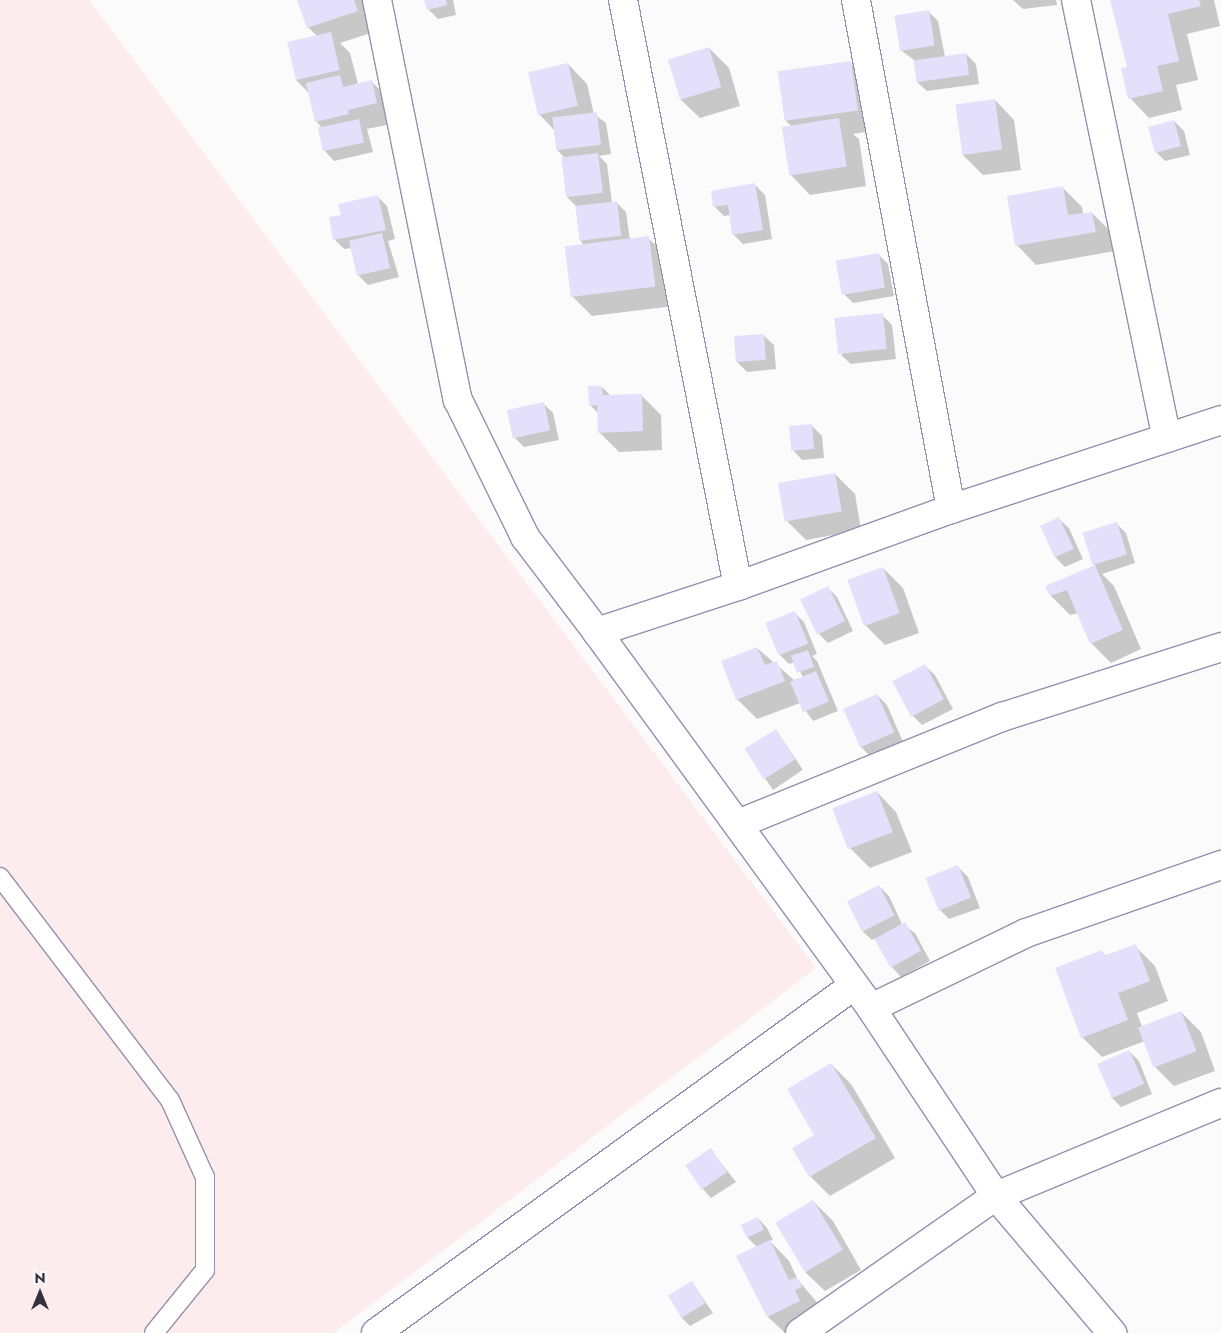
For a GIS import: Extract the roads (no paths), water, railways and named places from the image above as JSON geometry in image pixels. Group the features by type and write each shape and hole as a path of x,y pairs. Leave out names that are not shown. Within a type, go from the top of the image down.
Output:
{"street":[{"path":"377,0 458,400 525,538 597,632 738,824 853,986 871,1008 996,1196 1112,1333"},
{"path":"623,0 738,586"},
{"path":"856,0 951,509"},
{"path":"1076,0 1167,438"},
{"path":"597,632 738,586 951,509 1221,420"},
{"path":"738,824 1002,717 1221,647"},
{"path":"871,1008 1026,933 1221,865"},
{"path":"376,1333 853,986"},
{"path":"800,1333 996,1196 1221,1104"}],"lane":[{"path":"0,876 170,1100 205,1177 205,1270 154,1333"}]}
